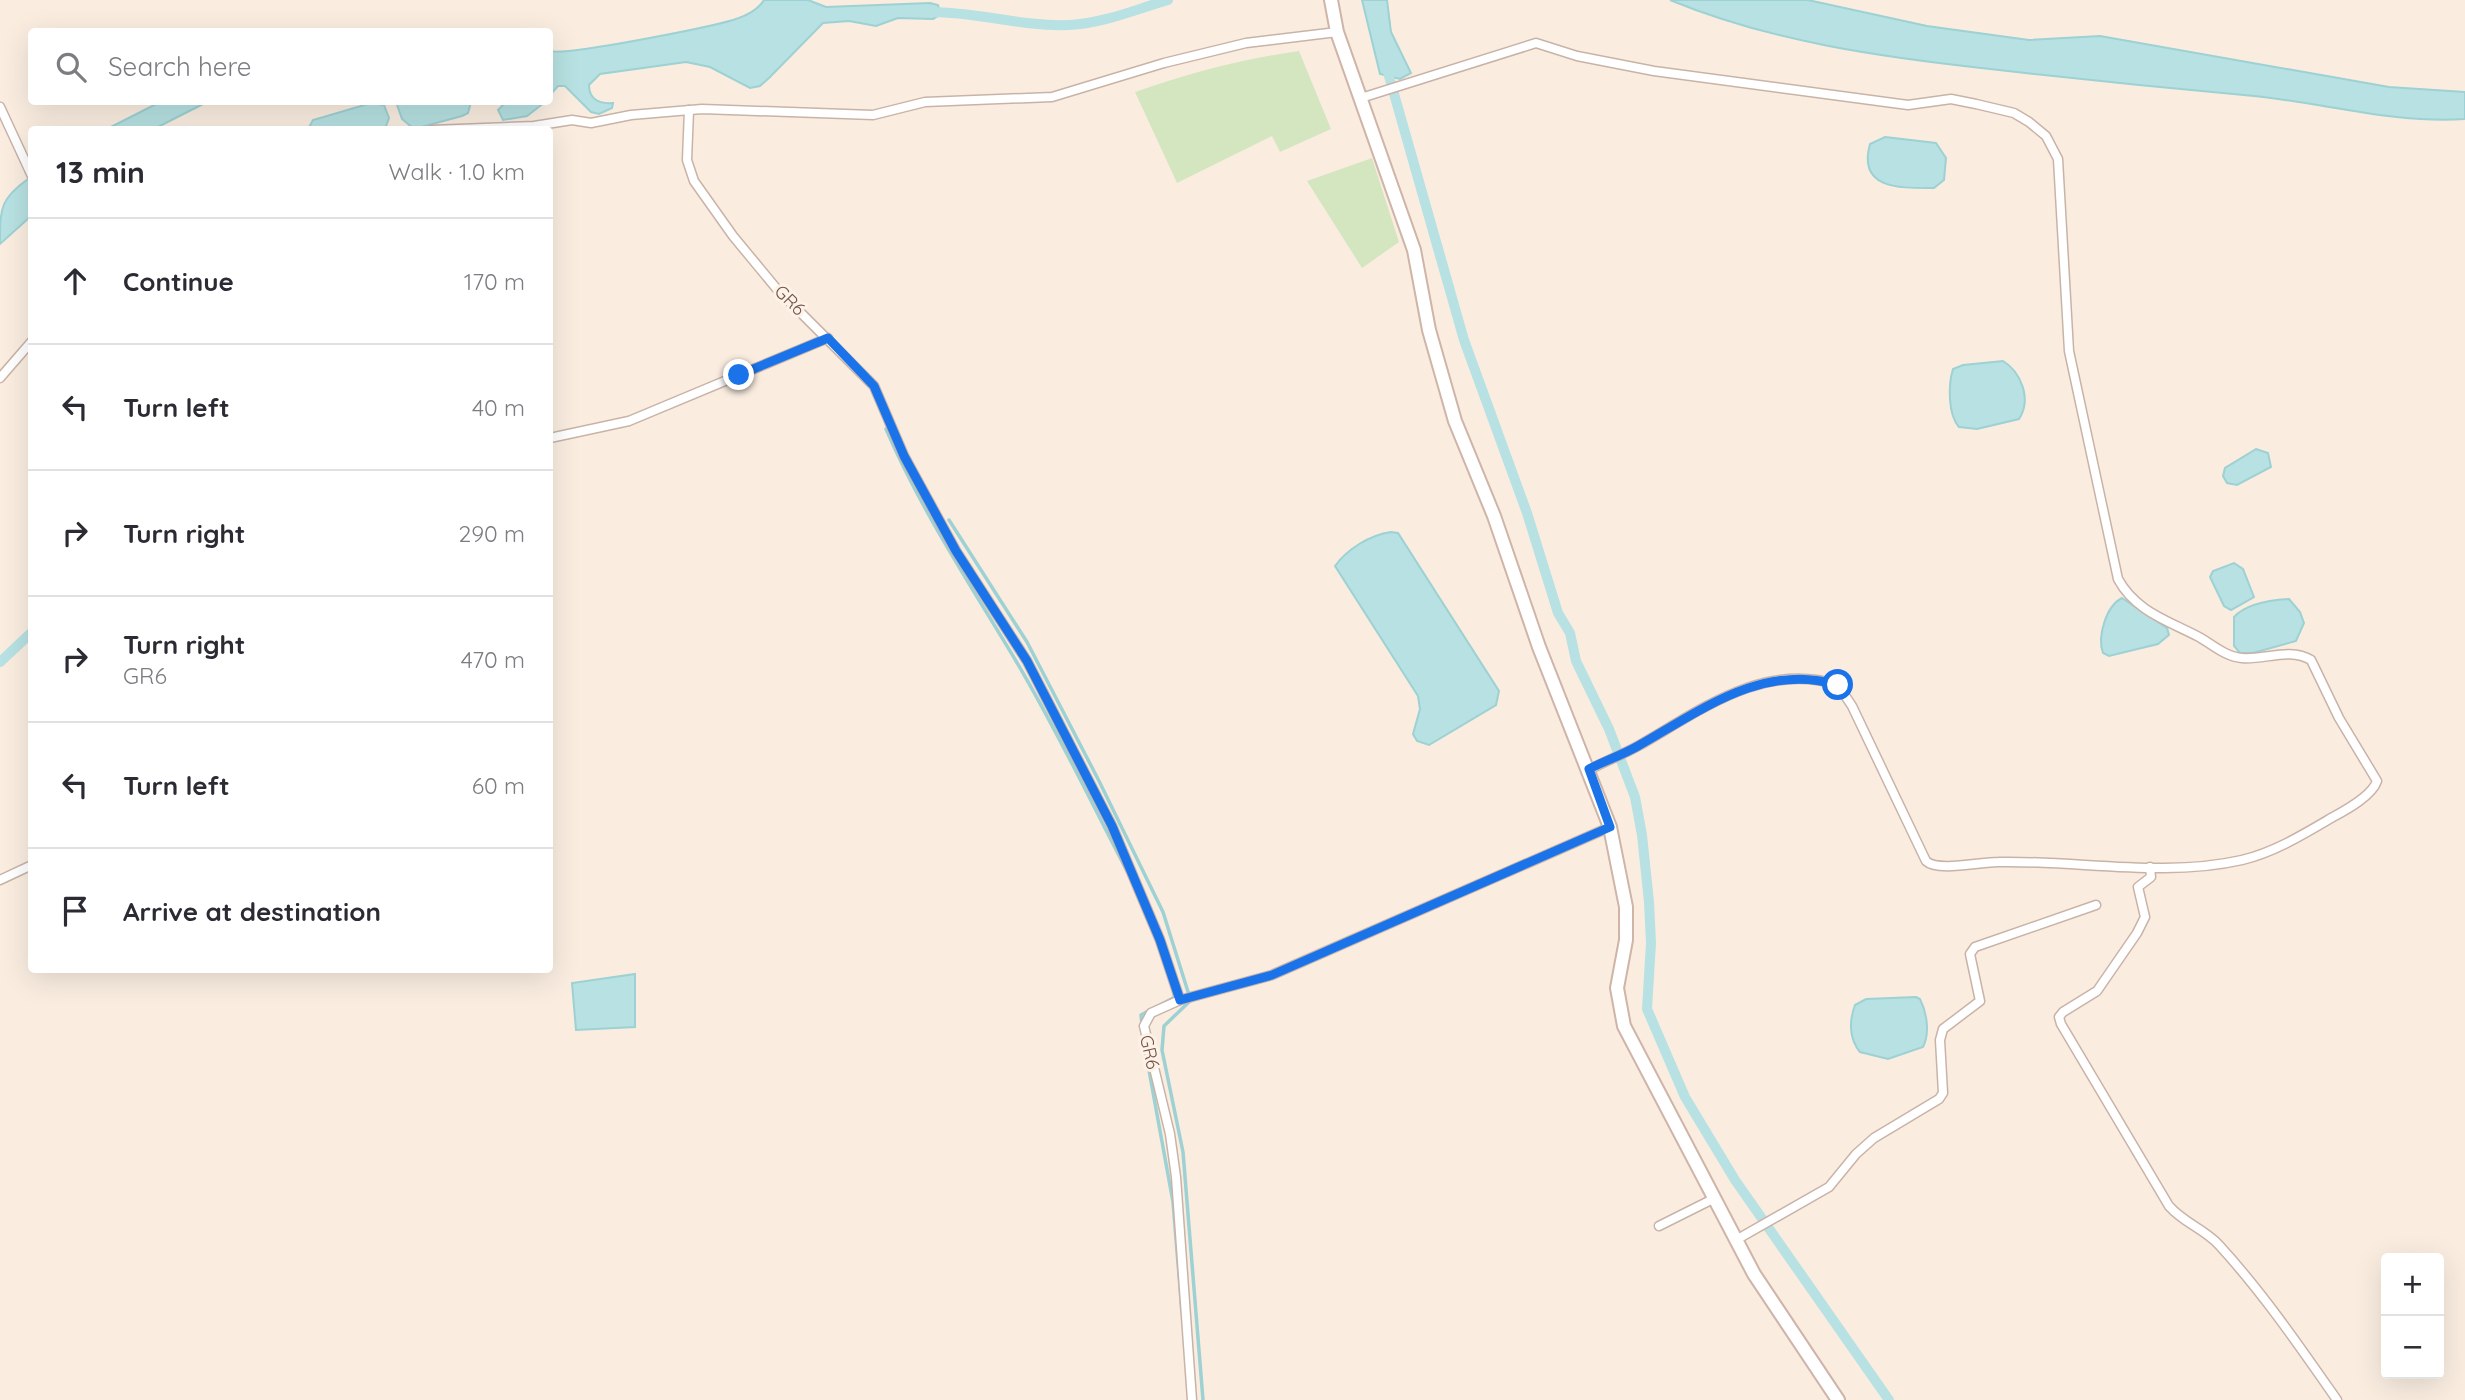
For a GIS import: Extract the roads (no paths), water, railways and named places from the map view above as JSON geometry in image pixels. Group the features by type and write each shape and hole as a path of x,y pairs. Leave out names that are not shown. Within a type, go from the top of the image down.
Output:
{"main road":[{"path":"1331,0 1338,32 1367,96 1414,250 1429,330 1455,421 1494,516 1539,647 1593,767 1610,827 1626,907 1618,1005 1624,1026 1754,1274 1838,1400"}],"street":[{"path":"534,126 572,120 591,123 689,110 873,115 925,102 1052,97 1164,63 1246,43 1338,32"},
{"path":"1367,96 1536,43 1577,56 1654,71 1908,105 1951,99 2014,113 2046,136 2054,146 2060,167 2069,351 2118,579 2128,596 2142,608 2227,654 2244,658 2302,654 2311,660 2339,718 2377,781 2373,789 2341,813 2284,845 2242,860 2150,867 1998,862 1931,866 1852,706 1838,685 1824,680 1783,678 1746,688 1710,704 1635,748 1593,767"},
{"path":"0,107 28,168"},
{"name":"GR6","path":"689,110 687,160 694,181 743,249 776,288 874,386 904,456 956,551 1033,672 1112,826 1160,940 1180,1000 1151,1013 1144,1026 1172,1145 1192,1400"},
{"path":"553,437 629,421 828,338"},
{"path":"0,378 28,346"},
{"path":"1180,1000 1272,975 1610,827"},
{"path":"0,880 28,867"},
{"path":"2150,867 2151,877 2138,887 2145,917 2137,933 2097,991 2059,1017 2169,1206 2181,1220 2211,1237 2230,1257 2304,1352 2336,1400"},
{"path":"1736,1240 1788,1213 1829,1187 1856,1154 1874,1138 1943,1093 1940,1040 1942,1029 1980,1001 1970,954 1975,947 2096,905"},
{"path":"1659,1226 1715,1198"}],"water":[{"path":"764,0 808,0 826,7 930,3 938,5 941,14 933,19 898,18 876,26 849,21 823,23 760,86 750,88 710,67 686,62 600,74 589,85 589,90 593,98 600,102 613,103 612,108 599,114 591,112 565,86 558,86 553,92 553,51 609,45 719,24 746,15"},
{"path":"1362,0 1387,0 1391,32 1411,73 1400,79 1380,74"},
{"path":"1670,0 1808,0 1927,26 2029,40 2100,36 2389,87 2465,92 2465,119 2412,119 2280,99 1908,59 1787,37 1709,15"},
{"path":"154,105 201,105 160,126 113,126"},
{"path":"364,105 384,105 389,118 386,126 310,126 313,120"},
{"path":"397,105 470,105 468,113 462,116 425,126 410,126 402,119"},
{"path":"503,105 541,105 527,116 503,120 498,110"},
{"path":"1885,137 1936,143 1946,158 1944,180 1934,188 1921,188 1896,186 1876,178 1870,170 1868,159 1870,144"},
{"path":"28,179 28,219 0,244 0,221 4,205"},
{"path":"2003,361 2015,372 2023,387 2025,403 2019,419 1977,429 1959,427 1955,422 1950,400 1953,369 1963,365"},
{"path":"2256,449 2268,453 2271,467 2237,485 2227,483 2223,476 2225,468"},
{"path":"1391,532 1398,533 1499,691 1496,705 1429,745 1417,741 1413,734 1420,709 1418,696 1335,566 1360,544"},
{"path":"2234,563 2243,569 2254,597 2231,610 2224,606 2210,577 2213,571"},
{"path":"2122,598 2167,628 2169,635 2158,644 2109,656 2103,653 2101,639 2104,622 2111,608"},
{"path":"2289,599 2300,612 2304,623 2296,641 2253,653 2240,653 2234,646 2234,617 2252,606"},
{"path":"635,974 635,1027 576,1030 572,983"},
{"path":"1866,999 1920,999 1926,1017 1927,1029 1923,1047 1888,1059 1860,1052 1851,1030 1855,1005"}],"waterway":[{"path":"928,12 1033,24 1069,25 1107,19 1168,0"},
{"path":"1385,62 1464,340 1527,513 1558,613 1570,633 1576,661 1609,729 1635,797 1649,902 1651,943 1647,1009 1685,1097 1735,1180 1889,1400"},
{"path":"886,429 931,519 1046,713 1128,873"},
{"path":"949,520 1027,642 1099,781 1163,912 1189,995"},
{"path":"0,662 28,636"},
{"path":"1160,1005 1175,997 1174,994"},
{"path":"1190,1001 1164,1026 1162,1050 1183,1152 1203,1400"},
{"path":"1142,1025 1141,1015 1150,1010"},
{"path":"1144,1043 1173,1202 1182,1312"}]}
